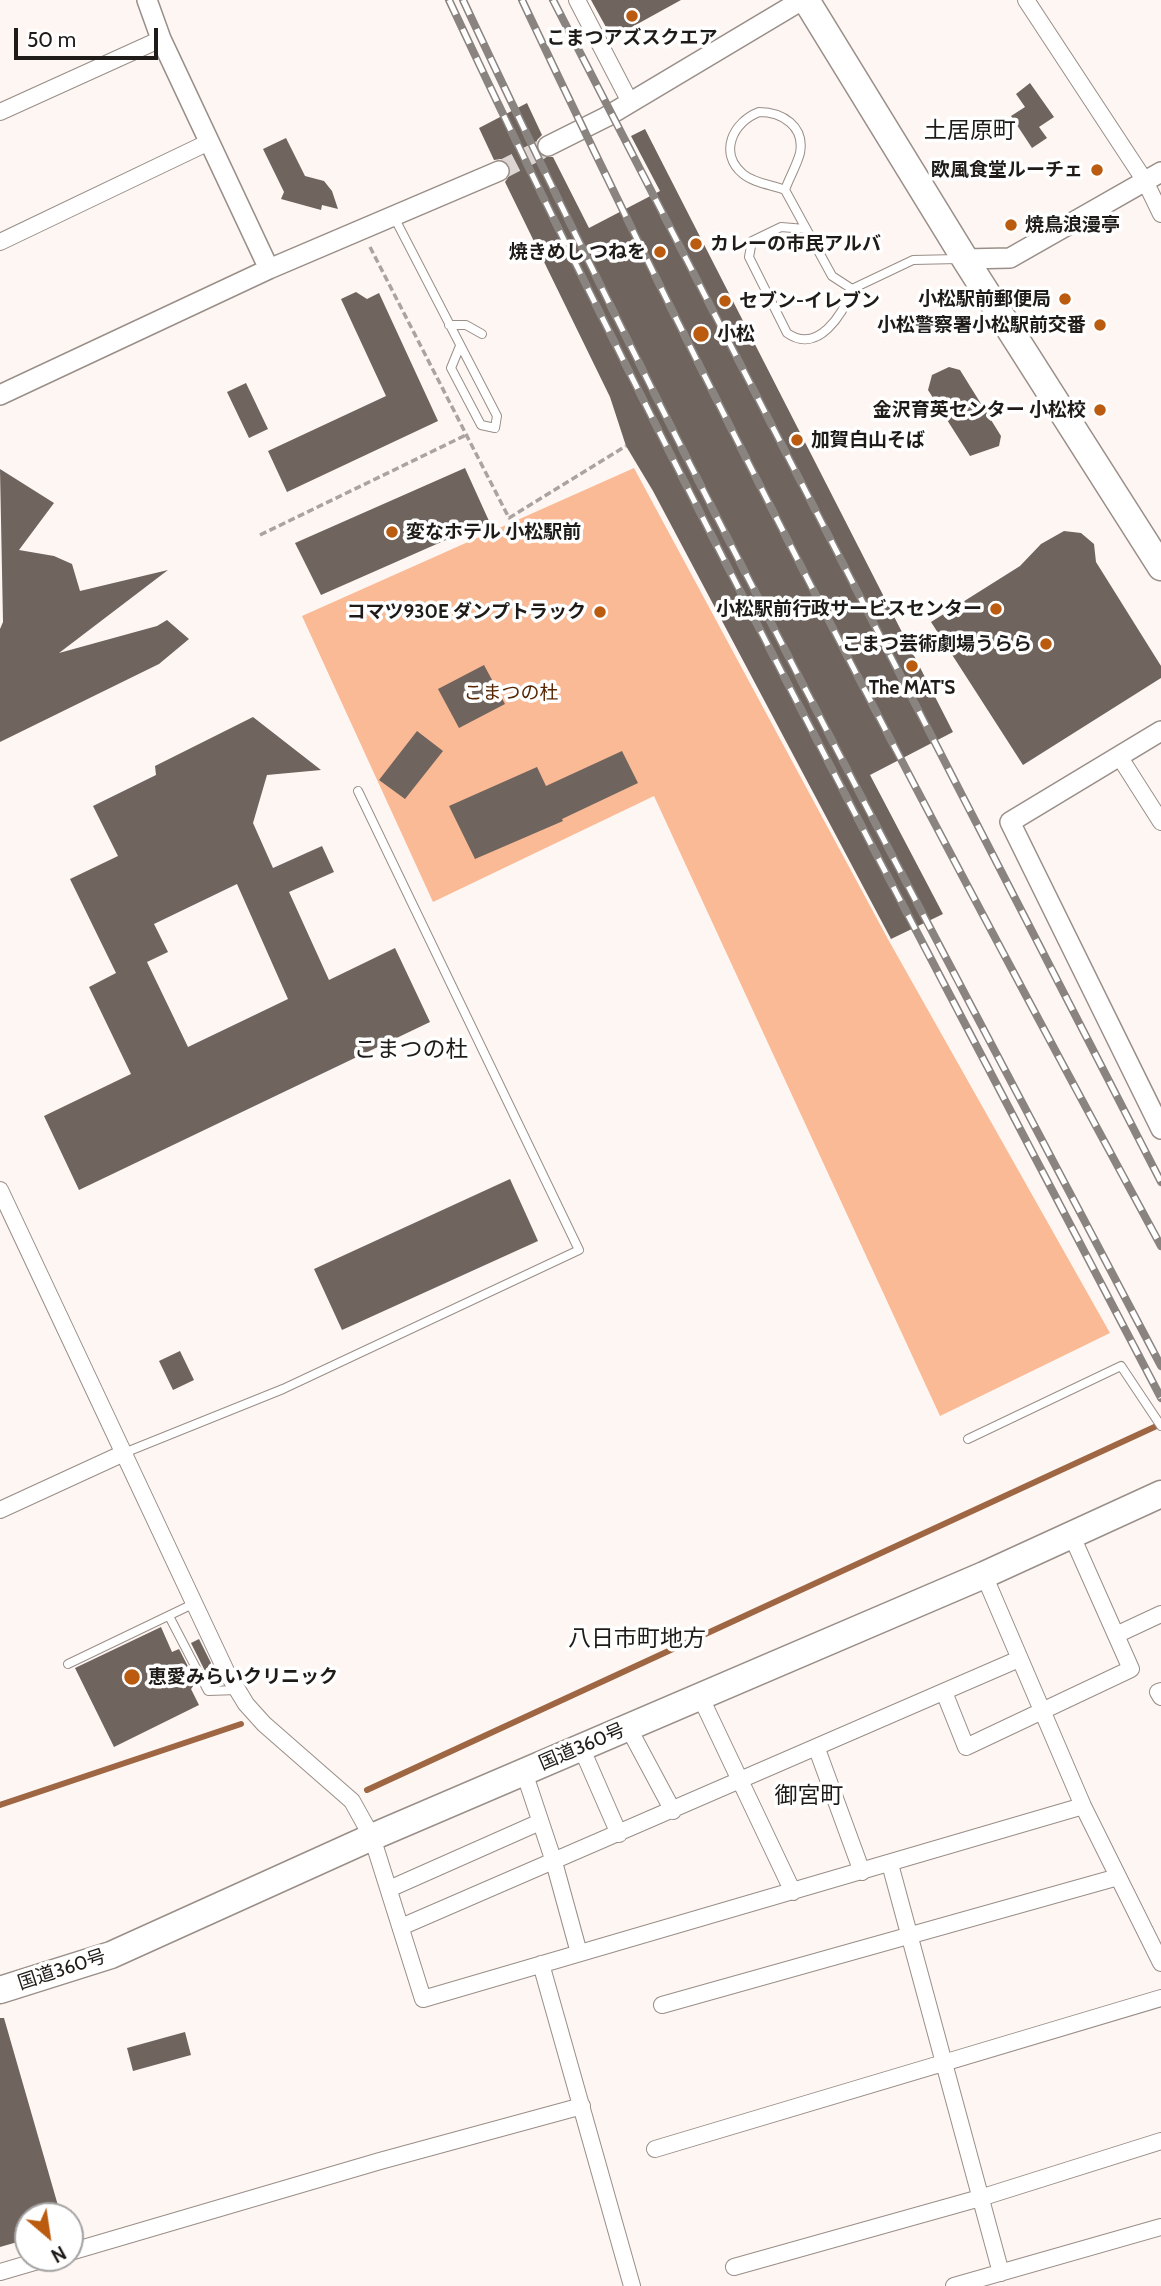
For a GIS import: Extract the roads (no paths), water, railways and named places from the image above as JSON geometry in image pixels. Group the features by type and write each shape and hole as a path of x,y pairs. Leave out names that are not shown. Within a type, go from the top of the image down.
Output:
{"main road":[{"path":"804,0 1161,567"},
{"name":"国道360号","path":"0,1990 111,1955 372,1837 984,1575 1161,1494"}],"street":[{"path":"147,0 161,39 269,269"},
{"path":"577,0 630,102"},
{"path":"548,146 630,102 804,0"},
{"path":"1026,0 1153,176 1161,214"},
{"path":"0,113 161,39"},
{"path":"0,242 209,142"},
{"path":"0,395 269,269 499,171"},
{"path":"965,259 1010,258 1153,176"},
{"path":"1161,732 1010,822 1161,1129"},
{"path":"1119,756 1161,822"},
{"path":"0,1190 5,1212 246,1704 283,1743 352,1801 372,1837 423,1999 1083,1806"},
{"path":"0,1510 124,1453"},
{"path":"944,1692 966,1747 1130,1669 1071,1534"},
{"path":"984,1575 1083,1806 1161,1963"},
{"path":"1116,1635 1161,1614"},
{"path":"401,1927 817,1749 1019,1659"},
{"path":"1161,1690 1158,1692 1161,1697"},
{"path":"700,1696 793,1892"},
{"path":"628,1727 673,1811"},
{"path":"582,1747 619,1834"},
{"path":"817,1749 862,1872"},
{"path":"524,1772 554,1861 579,1953"},
{"path":"389,1889 540,1822"},
{"path":"890,1864 1001,2273"},
{"path":"662,2005 1118,1877"},
{"path":"541,1964 632,2286"},
{"path":"655,2149 1161,1998"},
{"path":"84,2248 380,2161 582,2106"},
{"path":"734,2267 980,2199 1161,2141"},
{"path":"954,2286 1161,2227"}],"lane":[{"path":"785,190 800,153 797,131 790,122 770,112 748,116 732,134 731,157 745,176 785,190 832,276 852,289"},
{"path":"394,217 497,416 495,428 481,425 451,368 460,346"},
{"path":"805,229 782,227 752,240 749,257 787,333 796,339 811,338 834,326 845,311 852,289 913,260 965,259"},
{"path":"449,325 466,325 482,334"},
{"path":"124,1453 283,1389 579,1250 358,791"},
{"path":"968,1439 1121,1366 1153,1410 1161,1426"},
{"path":"68,1664 195,1603"},
{"path":"169,1616 208,1691 238,1690"}],"waterway":[{"path":"367,1790 1161,1424"},
{"path":"0,1805 241,1724"}],"tunnel":[{"path":"499,171 548,146"}],"railway":[{"path":"449,0 533,177 708,528 1161,1398"},
{"path":"463,0 716,516 1161,1366"},
{"path":"522,0 674,315 832,628 1161,1246"},
{"path":"553,0 1161,1182"}],"place":[{"name":"こまつアズスクエア","path":"632,16"},
{"name":"欧風食堂ルーチェ","path":"1097,170"},
{"name":"焼鳥浪漫亭","path":"1011,225"},
{"name":"カレーの市民アルバ","path":"696,244"},
{"name":"焼きめし つねを","path":"660,252"},
{"name":"小松駅前郵便局","path":"1065,299"},
{"name":"セブン-イレブン","path":"725,301"},
{"name":"小松警察署小松駅前交番","path":"1100,325"},
{"name":"小松","path":"701,334"},
{"name":"金沢育英センター 小松校","path":"1100,410"},
{"name":"加賀白山そば","path":"797,440"},
{"name":"変なホテル 小松駅前","path":"392,532"},
{"name":"小松駅前行政サービスセンター","path":"996,609"},
{"name":"コマツ930E ダンプトラック","path":"600,612"},
{"name":"こまつ芸術劇場うらら","path":"1046,644"},
{"name":"The MAT'S","path":"912,666"},
{"name":"恵愛みらいクリニック","path":"132,1677"}],"district":[{"name":"土居原町","path":"970,131"},
{"name":"こまつの杜","path":"411,1050"},
{"name":"八日市町地方","path":"637,1639"},
{"name":"御宮町","path":"809,1796"}]}
